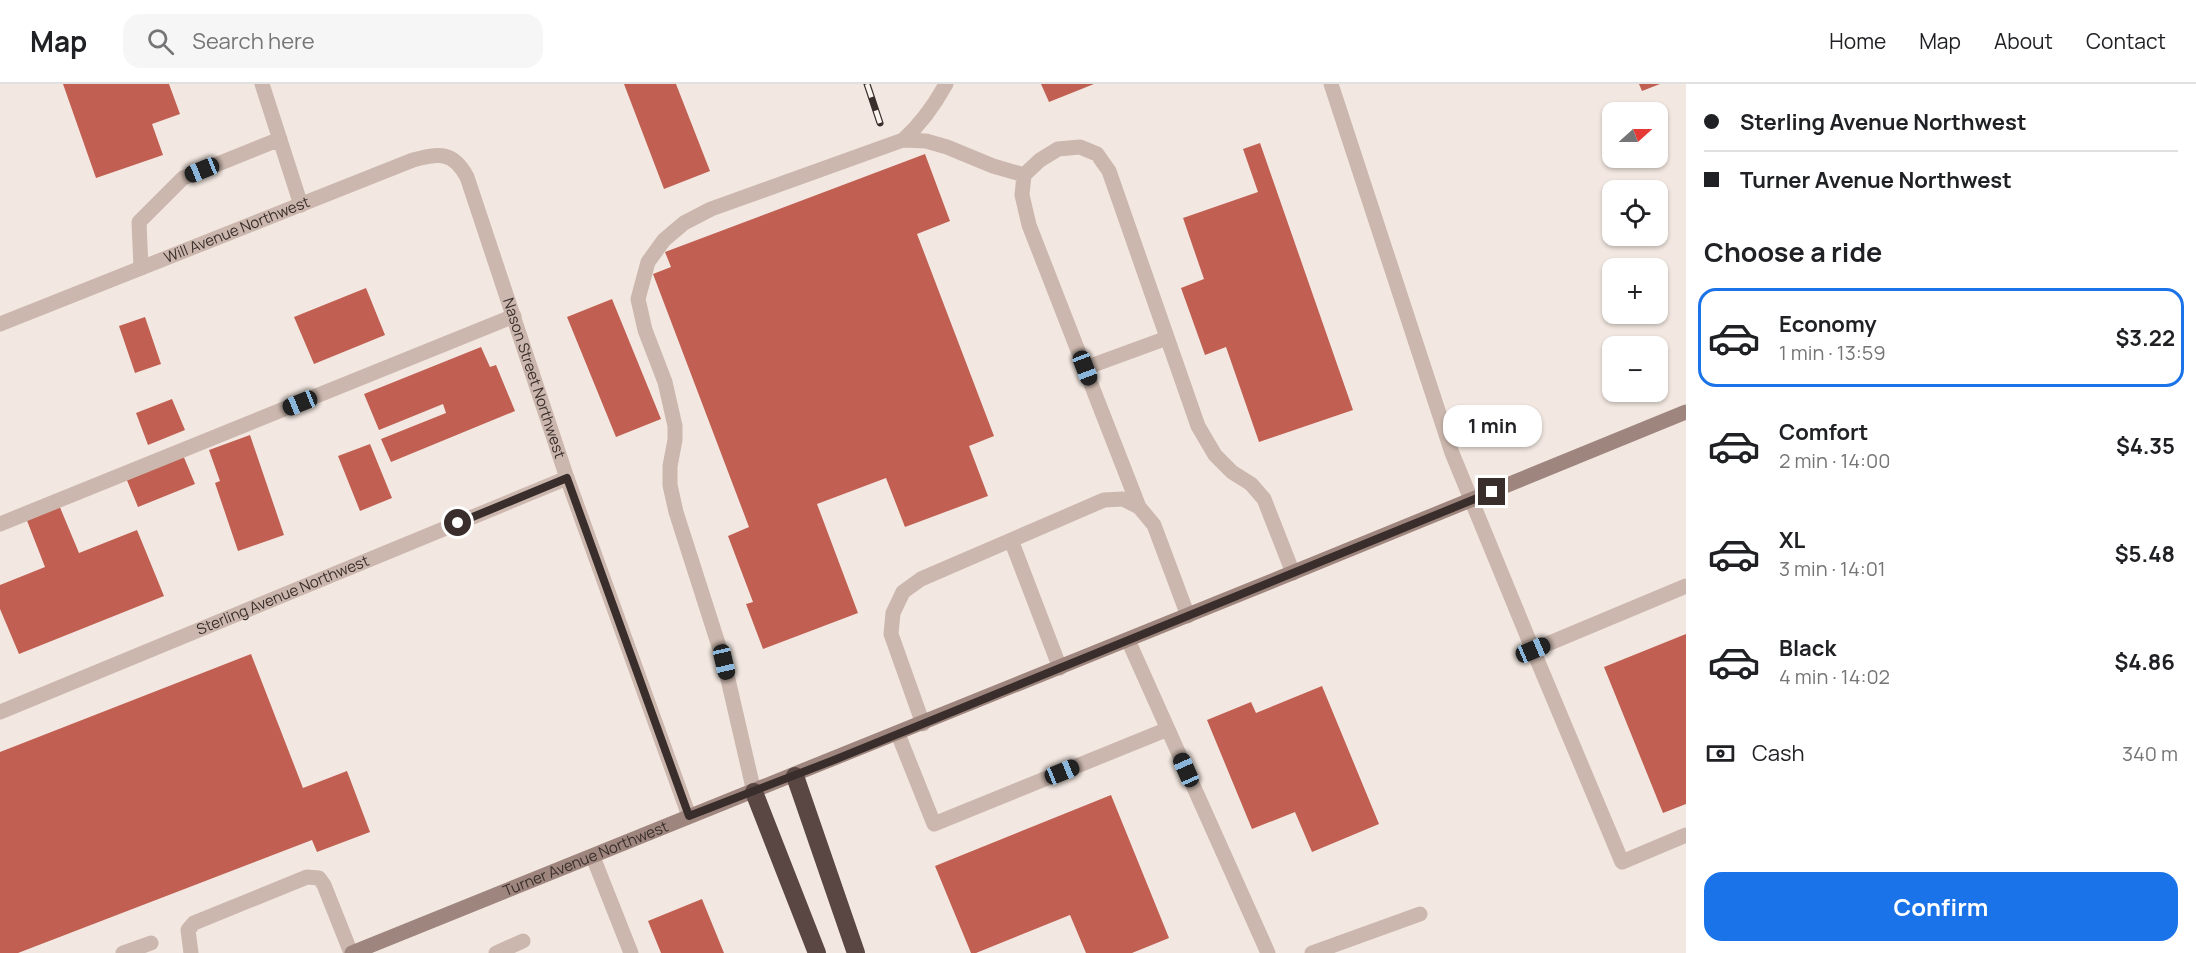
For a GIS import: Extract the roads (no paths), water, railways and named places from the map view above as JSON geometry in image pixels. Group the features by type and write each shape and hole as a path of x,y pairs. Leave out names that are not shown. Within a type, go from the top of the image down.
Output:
{"highway":[{"path":"795,776 856,953"},
{"path":"754,792 817,953"}],"street":[{"path":"262,84 301,205"},
{"path":"903,140 922,123 946,84"},
{"path":"1331,84 1445,434 1470,500 1622,862 1686,835"},
{"path":"141,268 140,222 183,178 280,139"},
{"path":"754,792 724,662 676,512 670,485 675,426 665,382 645,330 638,299 648,262 664,240 684,223 711,209 903,140 926,141 947,147 1024,176"},
{"path":"1188,616 1154,525 1139,507 1029,225 1022,195 1024,176 1040,160 1058,149 1080,147 1097,154 1110,171 1198,426 1215,455 1232,472 1251,484 1263,499 1293,573"},
{"name":"Will Avenue Northwest","path":"0,324 432,155 447,156 460,164 467,177"},
{"name":"Nason Street Northwest","path":"467,177 567,478 689,816"},
{"path":"0,524 514,316"},
{"path":"1085,368 1167,338"},
{"name":"Turner Avenue Northwest","path":"351,953 370,950 689,816 795,776 1686,412"},
{"name":"Sterling Avenue Northwest","path":"0,712 567,478"},
{"path":"923,724 891,634 893,614 903,592 921,579 1104,500 1123,499 1139,507"},
{"path":"1011,540 1060,668"},
{"path":"1533,650 1686,586"},
{"path":"1128,640 1268,953"},
{"path":"898,734 934,824 1168,729"},
{"path":"593,857 631,953"},
{"path":"191,953 188,930 194,923 308,877 319,878 324,885 351,953"},
{"path":"1312,953 1420,914"},
{"path":"496,953 523,941"},
{"path":"123,953 151,943"}],"railway":[{"path":"867,84 880,123"}]}
